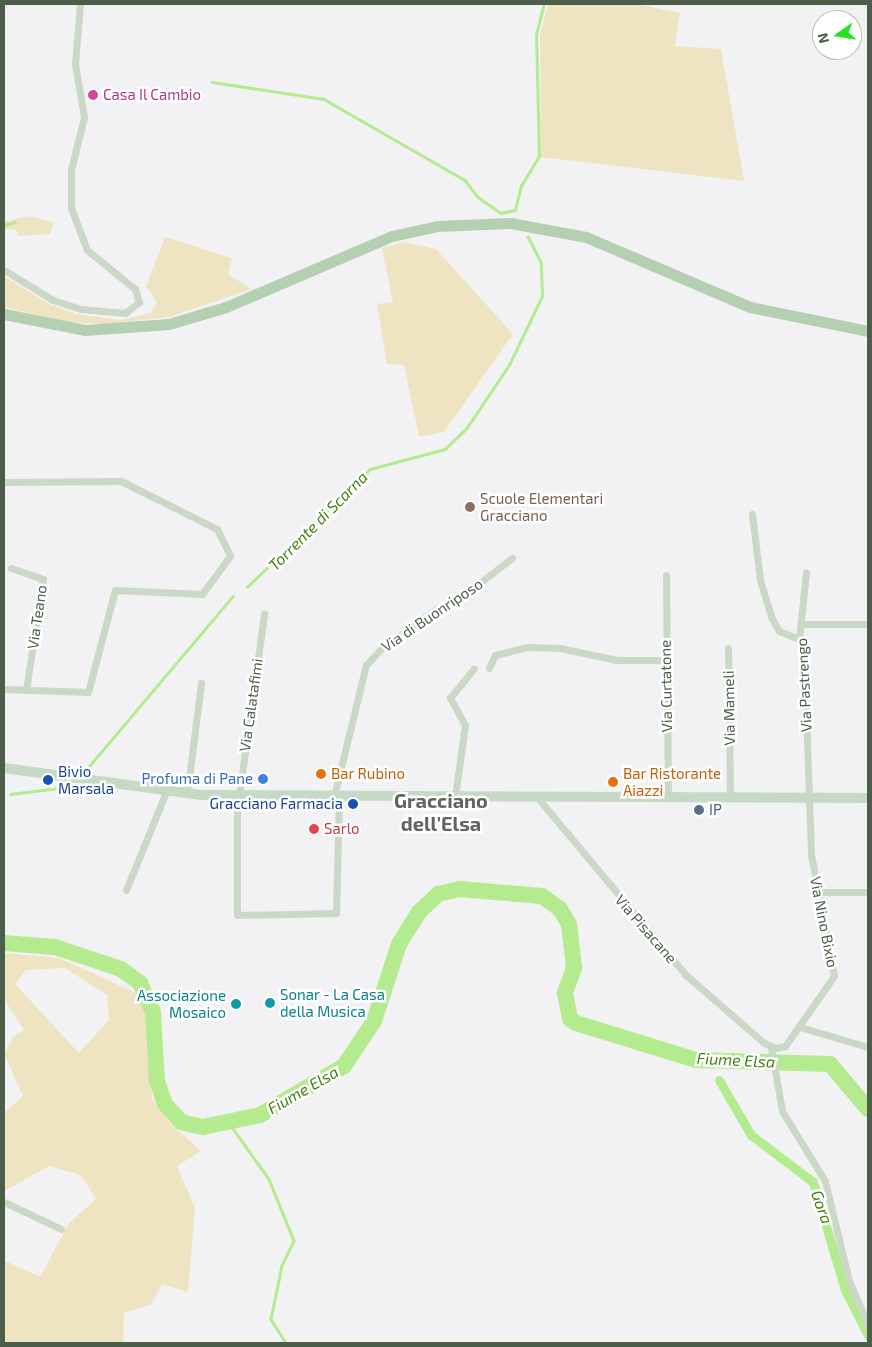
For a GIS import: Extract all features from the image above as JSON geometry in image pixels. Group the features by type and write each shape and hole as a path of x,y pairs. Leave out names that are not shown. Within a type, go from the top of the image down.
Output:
{"main road":[{"path":"4,314 95,330 169,324 226,307 392,236 437,226 510,223 586,237 750,307 868,331"},
{"path":"4,768 187,794 868,798"}],"street":[{"path":"4,270 53,300 82,309 125,313 139,302 135,289 87,250 70,208 71,174 84,117 76,68 80,4"},
{"path":"4,482 121,482 214,527 226,542 228,565 202,594 114,590 90,691 4,689"},
{"path":"752,514 759,574 771,617 779,631 799,639"},
{"name":"Via di Buonriposo","path":"238,795 237,916 335,914 336,796 366,665 382,648 512,558"},
{"name":"Via Teano","path":"11,568 38,574 43,579 26,690"},
{"name":"Via Pastrengo","path":"806,572 803,624 799,639 804,648 808,798"},
{"name":"Via Curtatone","path":"666,574 665,660 668,797"},
{"name":"Via Calatafimi","path":"238,795 264,614"},
{"path":"803,624 868,624"},
{"path":"489,668 495,655 528,647 560,648 617,660 665,660"},
{"name":"Via Mameli","path":"728,648 730,798"},
{"path":"455,797 465,727 450,698 474,668"},
{"path":"187,794 201,683"},
{"path":"126,890 166,792"},
{"name":"Via Pisacane","path":"537,797 678,967 771,1047"},
{"name":"Via Nino Bixio","path":"771,1047 783,1047 800,1027 833,979 812,861 808,798"},
{"path":"819,892 868,892"},
{"path":"800,1027 868,1047"},
{"path":"771,1047 777,1090 783,1114 827,1186 849,1280 868,1325"},
{"path":"4,1202 62,1229"}],"shaded area":[{"path":"548,4 636,4 680,13 675,46 721,49 744,181 541,157 540,36"},
{"path":"28,216 54,222 50,234 19,236 14,229 4,230 4,222"},
{"path":"165,237 232,258 228,274 251,289 169,317 106,324 65,322 4,307 4,276 51,305 77,314 121,320 151,313 157,302 146,286"},
{"path":"403,242 436,249 513,334 444,432 419,437 404,365 387,364 377,304 393,302 382,248"},
{"path":"4,953 59,958 134,992 147,1013 152,1099 171,1124 201,1151 177,1166 195,1208 188,1292 162,1284 151,1305 124,1313 123,1343 4,1343 5,1261 40,1277 69,1223 96,1199 81,1175 49,1166 4,1191 4,1113 23,1096 4,1054 13,1037 24,1030 4,999","holes":["65,968 107,995 109,1020 79,1053 15,984 26,970"]}],"waterway":[{"path":"212,82 324,99 465,180 478,197 501,213 515,210 521,186 539,156 536,35 544,4"},
{"path":"4,225 15,222"},
{"name":"Torrente di Scarna","path":"247,587 370,469 445,449 466,429 509,365 542,296 541,263 528,237"},
{"name":"Torrente di Scarna","path":"85,771 233,596"},
{"name":"Torrente di Scarna","path":"10,794 60,788"},
{"name":"Fiume Elsa","path":"4,943 55,947 121,969 140,983 153,1012 157,1081 165,1104 181,1122 203,1127 260,1115 344,1066 374,1021 399,944 419,912 438,894 460,889 542,896 560,909 569,924 574,968 565,993 570,1019 576,1023 696,1060 830,1064 868,1109"},
{"name":"Gora","path":"719,1080 751,1135 813,1182 845,1290 868,1335"},
{"path":"229,1123 269,1179 294,1241 282,1266 271,1319 286,1343"}],"place":[{"name":"Casa Il Cambio","path":"93,95"},
{"name":"Scuole Elementari Gracciano","path":"470,507"},
{"name":"Bar Rubino","path":"321,774"},
{"name":"Profuma di Pane","path":"263,779"},
{"name":"Bivio Marsala","path":"48,780"},
{"name":"Bar Ristorante Aiazzi","path":"613,782"},
{"name":"Gracciano Farmacia","path":"353,804"},
{"name":"IP","path":"699,810"},
{"name":"Sarlo","path":"314,829"},
{"name":"Sonar - La Casa della Musica","path":"270,1003"},
{"name":"Associazione Mosaico","path":"236,1004"}],"district":[{"name":"Gracciano dell'Elsa","path":"441,812"}]}
